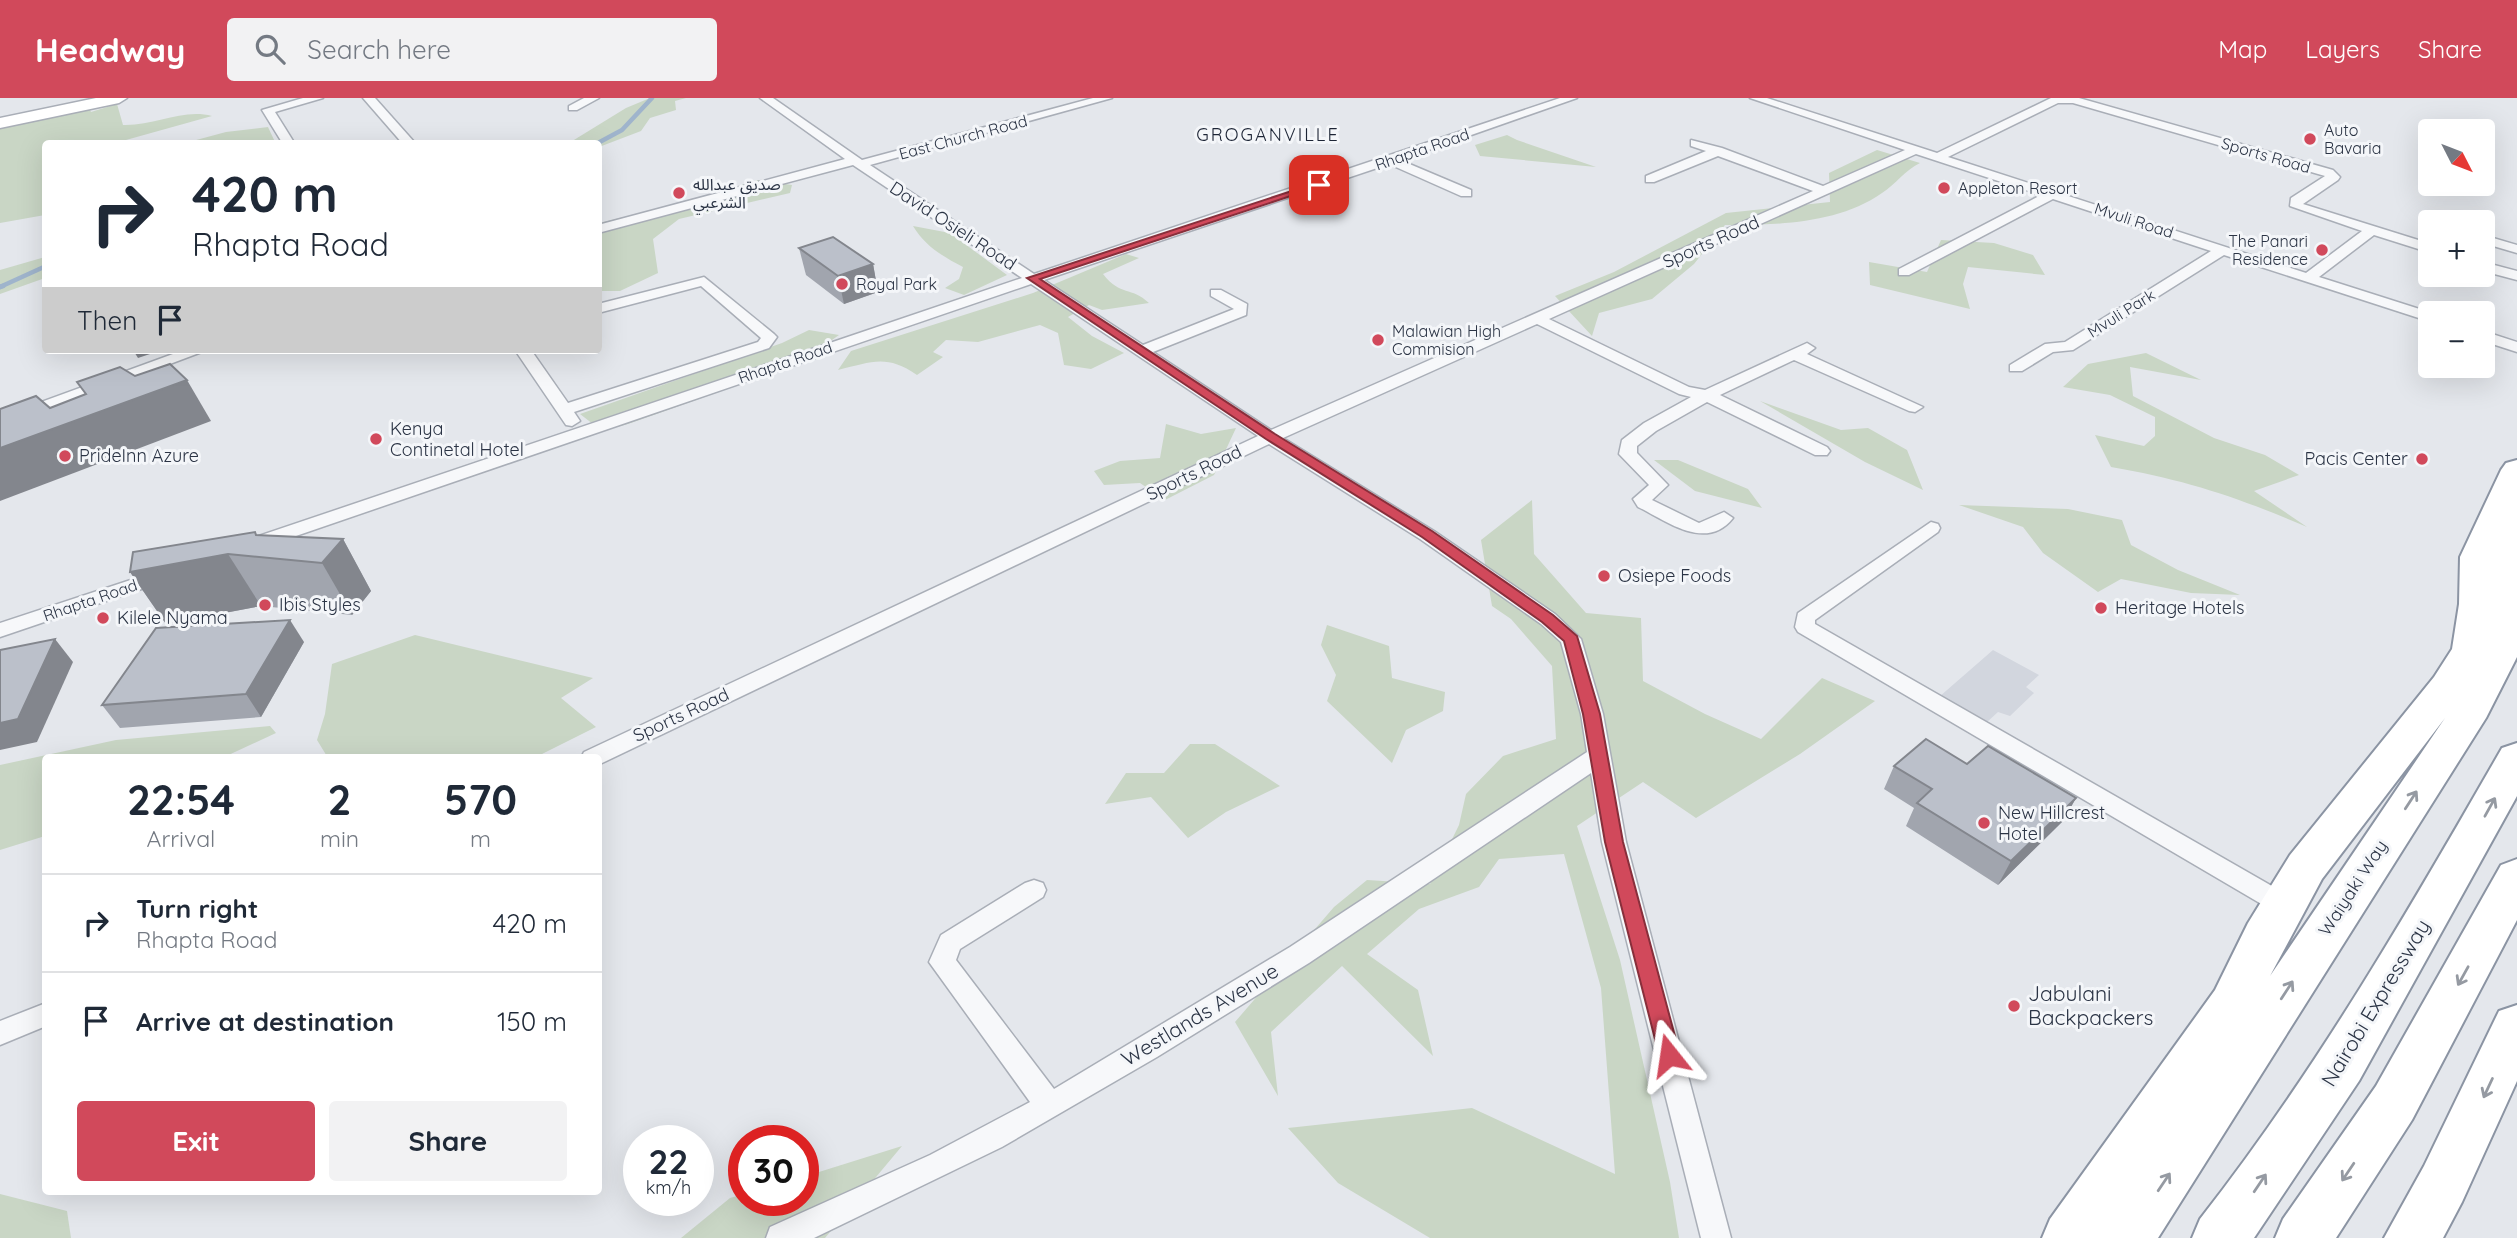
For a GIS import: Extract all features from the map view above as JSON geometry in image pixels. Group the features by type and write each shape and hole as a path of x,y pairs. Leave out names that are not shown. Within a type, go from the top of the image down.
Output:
{"highway":[{"path":"2070,1238 2224,1016 2306,867 2448,686 2471,649 2479,557 2517,470"},
{"name":"Waiyaki Way","path":"2126,1238 2472,708 2500,653 2508,599 2512,523 2517,515"},
{"name":"Nairobi Expressway","path":"2220,1238 2339,1067 2445,888 2517,758"},
{"path":"2303,1238 2394,1103 2507,896"},
{"path":"2412,1238 2443,1184 2517,1026"}],"street":[{"path":"0,123 119,98"},
{"path":"287,140 268,110 317,98"},
{"path":"369,98 406,140"},
{"path":"573,108 593,98"},
{"name":"David Osieli Road","path":"766,98 1270,437 1427,534 1563,630 1575,648 1592,714 1597,757 1614,842 1716,1238"},
{"name":"East Church Road","path":"602,228 1106,98"},
{"name":"Rhapta Road","path":"234,550 579,432 684,400 719,384 1032,278 1226,217 1572,98"},
{"name":"Mvuli Road","path":"1756,98 2418,314"},
{"path":"1784,107 1810,98"},
{"name":"Sports Road","path":"1938,157 2056,100 2067,99 2329,173 2334,177 2332,180 2295,204 2418,246"},
{"path":"1695,143 1824,191"},
{"name":"Sports Road","path":"600,754 1270,437 1916,150"},
{"path":"1650,179 1718,151"},
{"path":"1390,160 1466,193"},
{"path":"1904,272 2053,194"},
{"path":"2309,277 2371,231"},
{"path":"2495,243 2517,249"},
{"name":"Mvuli Park","path":"2016,368 2049,347 2068,346 2224,250"},
{"path":"2495,270 2517,276"},
{"path":"564,410 764,345 769,337 704,281 602,308"},
{"path":"1142,351 1241,312 1242,307 1216,293"},
{"path":"1538,319 1685,391 1707,395 1821,451"},
{"path":"2495,340 2517,347"},
{"path":"1724,518 1699,530 1644,503 1642,499 1659,485 1627,449 1628,444 1641,432 1707,395 1800,351 1915,407"},
{"path":"0,423 188,354"},
{"path":"526,354 579,432"},
{"path":"1931,528 1805,618 1805,627 2284,905"},
{"name":"Rhapta Road","path":"0,630 183,568"},
{"name":"Westlands Avenue","path":"781,1238 990,1139 1253,985 1446,860 1597,757"},
{"path":"1034,890 950,942 942,962 1049,1105"},
{"path":"0,1033 42,1016"}],"shaded area":[{"path":"1993,650 2039,675 2026,687 2034,693 2010,716 1998,712 1986,723 1939,697"}],"green space":[{"path":"650,98 686,98 675,101 676,110 650,118 641,131 602,146 602,140 574,140 626,108"},
{"path":"117,104 123,125 190,114 212,116 126,140 42,140 42,216 0,223 0,126 89,108 91,112"},
{"path":"268,127 274,140 196,140 226,132"},
{"path":"1507,135 1596,167 1480,156 1475,145"},
{"path":"1877,150 1920,163 1882,193 1846,211 1806,221 1725,225 1694,264 1652,299 1599,313 1592,336 1555,296 1614,272 1726,213 1830,202 1829,173"},
{"path":"758,180 792,185 790,193 679,219 653,239 658,273 620,291 602,291 602,222 679,204"},
{"path":"913,226 950,233 1007,275 964,295 945,288 959,279 963,267 935,250"},
{"path":"1941,240 1994,243 2033,255 2045,275 1968,267 1963,284 1970,309 1870,285 1869,262 1927,272"},
{"path":"1126,254 1139,258 1103,274 1115,286 1149,303 1102,310 1089,305 1068,317 1092,336 1124,353 1091,369 1064,365 1058,333 1040,325 978,342 946,340 933,352 943,357 917,375 887,362 838,370 851,351 1033,293"},
{"path":"42,258 42,279 0,294 0,270"},
{"path":"809,330 839,335 798,364 628,424 602,431 580,414 782,343"},
{"path":"2146,353 2201,380 2130,367 2133,396 2214,438 2265,455 2299,475 2254,491 2307,527 2211,491 2111,467 2095,435 2144,446 2155,436 2155,417 2110,395 2063,387 2088,364"},
{"path":"1760,401 1841,430 1868,428 1907,450 1923,490 1865,462"},
{"path":"1166,424 1201,434 1236,428 1214,475 1165,500 1140,483 1104,485 1094,471 1120,461 1160,458"},
{"path":"1654,460 1678,460 1748,489 1762,508 1695,491"},
{"path":"1532,500 1534,554 1586,613 1641,618 1643,681 1705,714 1761,739 1822,678 1875,701 1800,754 1696,818 1643,782 1577,826 1620,960 1670,1182 1679,1238 1430,1238 1338,1183 1288,1128 1472,1108 1615,1174 1601,988 1564,854 1499,859 1479,887 1419,909 1367,954 1418,990 1433,1056 1342,966 1271,1032 1278,1096 1235,1022 1334,907 1367,880 1430,884 1459,825 1466,794 1503,756 1556,739 1552,666 1511,619 1492,606 1481,540"},
{"path":"1959,505 2068,509 2122,520 2131,545 2178,570 2240,595 2191,593 2121,579 2098,592 2043,553 2023,527"},
{"path":"1327,625 1389,646 1392,678 1445,692 1443,711 1406,730 1392,763 1327,701 1336,675 1321,645"},
{"path":"415,635 593,678 561,698 596,727 542,754 326,754 317,740 325,714 332,664"},
{"path":"270,726 276,733 231,754 51,754 116,740"},
{"path":"1190,744 1215,744 1280,786 1226,812 1188,838 1151,797 1105,804 1126,773 1164,773"},
{"path":"42,756 42,837 0,850 0,765"},
{"path":"902,1146 825,1238 681,1238 708,1216 714,1216 714,1211 728,1200 728,1216 819,1216 819,1172"},
{"path":"0,1194 67,1211 71,1238 0,1238"}],"building":[{"path":"833,237 873,264 838,276 799,248"},
{"path":"170,364 187,380 0,448 0,409 36,396 50,408 86,394 77,382 120,367 135,376"},
{"path":"255,532 256,535 343,539 322,563 228,554 130,572 133,552"},
{"path":"290,620 246,694 102,705 156,628"},
{"path":"55,639 18,719 0,723 0,650"},
{"name":"New Hillcrest Hotel","path":"1926,739 1967,764 1988,746 2076,798 2011,861 1917,803 1932,789 1894,766"}],"waterway":[{"path":"602,141 622,130 652,98"},
{"path":"3,286 0,287 42,268"}],"place":[{"name":"Auto Bavaria","path":"2310,139"},
{"name":"Appleton Resort","path":"1944,188"},
{"name":"صديق عبدالله الشرعبي","path":"679,193"},
{"name":"The Panari Residence","path":"2322,250"},
{"name":"Royal Park","path":"842,284"},
{"name":"Malawian High Commision","path":"1378,340"},
{"name":"Kenya Continetal Hotel","path":"376,439"},
{"name":"PrideInn Azure","path":"65,456"},
{"name":"Pacis Center","path":"2422,459"},
{"name":"Osiepe Foods","path":"1604,576"},
{"name":"Ibis Styles","path":"265,605"},
{"name":"Heritage Hotels","path":"2101,608"},
{"name":"Kilele Nyama","path":"103,618"},
{"name":"New Hillcrest Hotel","path":"1984,823"},
{"name":"Jabulani Backpackers","path":"2014,1006"}],"district":[{"name":"GROGANVILLE","path":"1268,135"}],"route":[{"path":"1319,185 1032,278 1270,437 1427,534 1548,619 1571,639 1592,714 1597,757 1614,842 1669,1055"}]}
